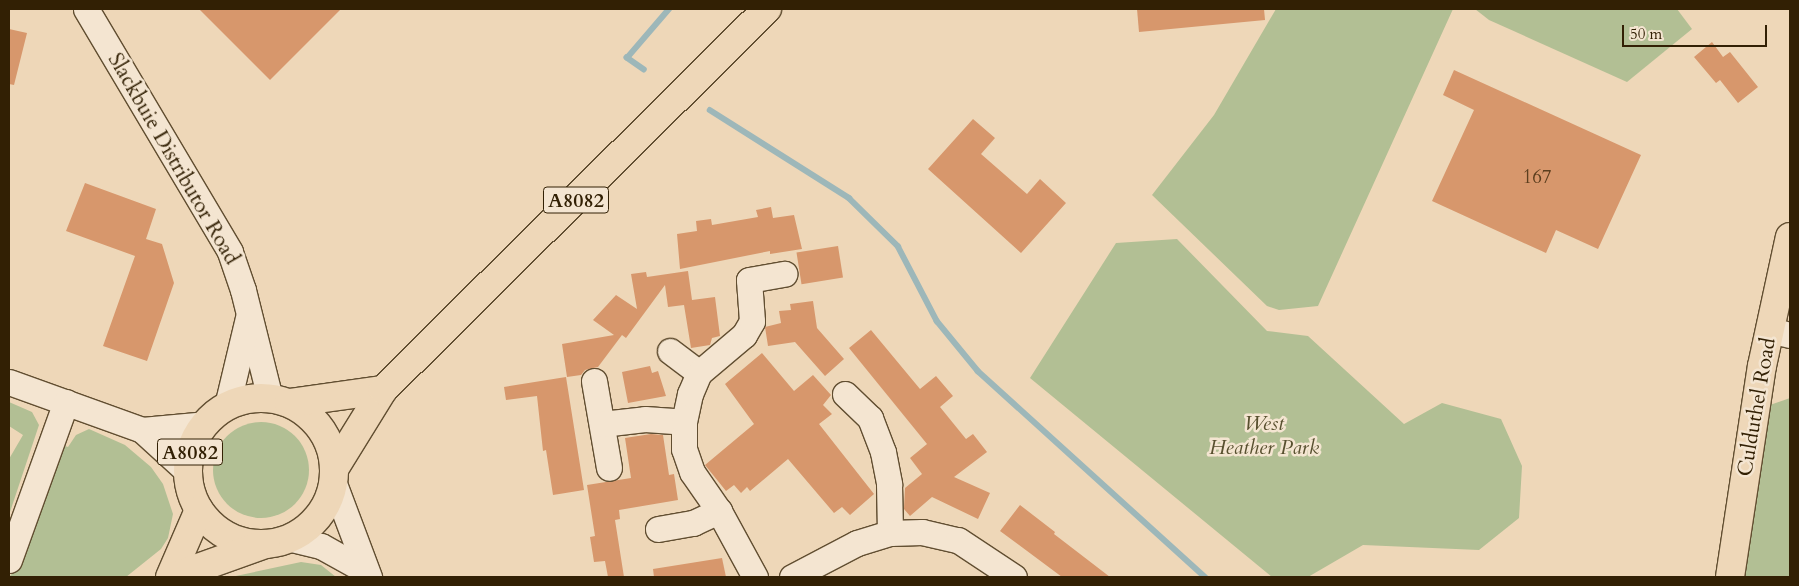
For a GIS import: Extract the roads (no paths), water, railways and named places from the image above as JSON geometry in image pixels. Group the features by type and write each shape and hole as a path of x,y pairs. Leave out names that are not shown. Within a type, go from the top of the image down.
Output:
{"main road":[{"name":"A8082","path":"171,577 277,541 309,525 325,505 333,475 384,390 767,9"},
{"name":"Culduthel Road","path":"1730,577 1780,333 1790,237"},
{"name":"A8082","path":"277,541 247,542 228,536 212,525 199,510 191,492 188,472 192,446 204,424 227,406 248,399 280,401 384,390"},
{"path":"280,401 307,414 321,430 330,448 333,475"},
{"name":"A8082","path":"171,577 199,510"}],"street":[{"name":"Slackbuie Distributor Road","path":"86,9 230,252 280,401"},
{"path":"755,577 719,511 692,472 684,449 684,422 690,394 699,373 744,335 752,321 748,280 784,274"},
{"path":"227,406 249,313"},
{"path":"670,351 699,373"},
{"path":"594,381 609,468"},
{"path":"9,382 142,430 188,472"},
{"path":"845,394 870,418 883,452 889,484 890,533"},
{"path":"9,560 66,402"},
{"path":"602,424 645,419 684,422"},
{"path":"142,430 204,424"},
{"path":"333,475 368,574"},
{"path":"658,529 693,523 719,511"},
{"path":"792,577 857,543 890,533 922,532 958,540 1014,577"},
{"path":"277,541 321,546 368,574"}],"waterway":[{"path":"644,70 627,58 669,9"},
{"path":"710,110 849,198 898,246 937,321 978,371 1205,577"}],"park label":[{"name":"West Heather Park","path":"1264,436"}]}
